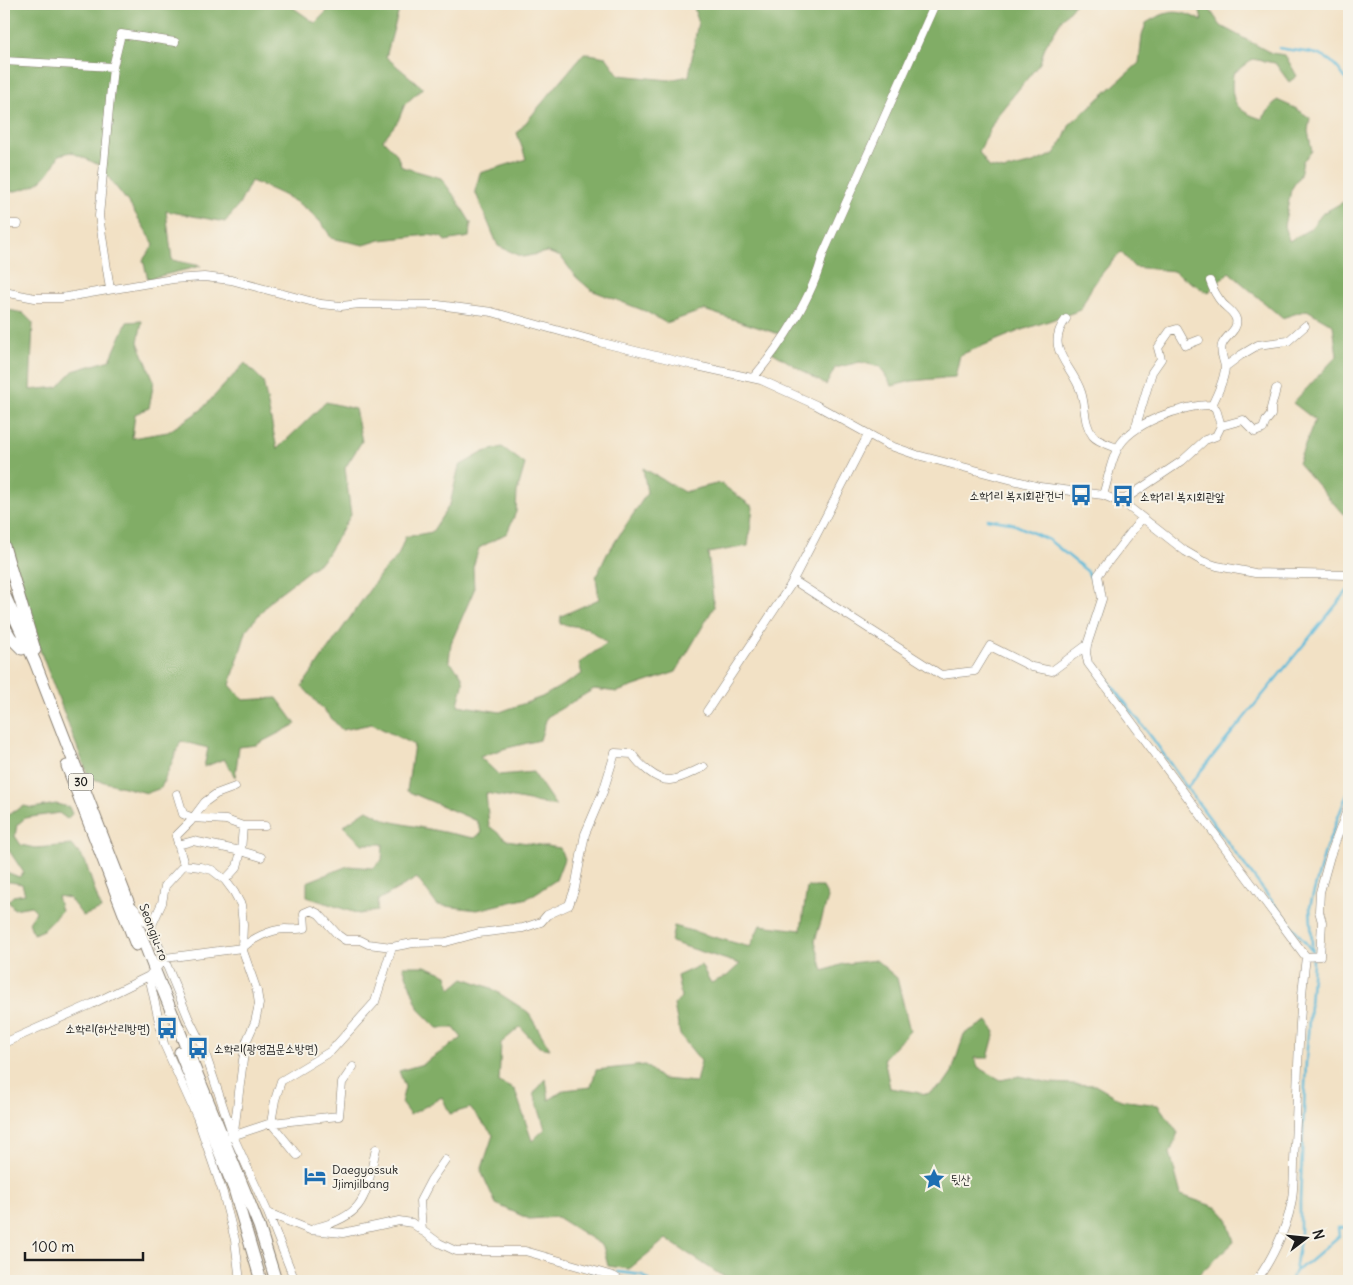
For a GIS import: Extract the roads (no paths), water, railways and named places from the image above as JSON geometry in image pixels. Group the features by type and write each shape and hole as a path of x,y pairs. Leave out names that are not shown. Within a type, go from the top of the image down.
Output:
{"highway":[{"path":"4,546 35,646 35,662"},
{"name":"Seongju-ro","path":"4,594 35,662 128,902 152,973 228,1137 276,1281"},
{"name":"Seongju-ro","path":"4,608 54,726 81,803 152,973 246,1225 261,1281"},
{"path":"4,626 11,638 22,649"}],"street":[{"path":"753,378 790,329 819,270 823,254 934,4"},
{"path":"110,289 99,216 114,67 121,34 176,42"},
{"path":"4,61 114,67"},
{"path":"4,224 18,224"},
{"path":"4,292 35,298 61,298 173,279 204,277 231,280 321,304 341,306 360,304 438,305 492,312 599,342 761,380 816,405 888,445 918,455 1040,486 1103,495 1125,504 1186,551 1202,561 1217,566 1255,573 1349,575"},
{"path":"1210,281 1214,292 1236,316 1237,322 1222,345 1221,354 1225,367 1212,405"},
{"path":"1066,319 1060,327 1058,334 1061,358 1081,391 1089,431 1095,439 1117,448"},
{"path":"1225,367 1258,345 1288,341 1305,326"},
{"path":"1135,429 1152,372 1161,360 1158,348 1170,331 1177,329 1186,345 1200,340"},
{"path":"1221,426 1243,420 1255,432 1263,429 1266,421 1272,415 1271,408 1276,388"},
{"path":"1103,495 1117,448 1135,429 1186,407 1212,405 1216,409 1221,426 1216,436 1205,440 1182,461 1125,499 1116,500"},
{"path":"707,711 793,580 868,435"},
{"path":"1142,518 1098,575 1102,599 1086,645 1088,662 1306,957 1300,1000 1291,1206 1280,1239 1268,1264 1256,1281"},
{"path":"793,580 941,675 975,670 990,646 1032,668 1052,671 1086,645"},
{"path":"4,1043 92,1004 152,973 165,958 242,948 251,940 272,932 305,928 304,913 311,910 319,914 338,935 346,940 360,940 368,944 392,947 446,942 479,933 523,928 541,922 568,905 575,888 585,834 603,792 615,753 632,754 637,761 657,776 669,780 704,768"},
{"path":"184,865 176,836 194,818 205,802 216,794 235,787"},
{"path":"177,794 183,814 194,818 226,820 243,826 265,826"},
{"path":"1306,957 1320,956 1322,922 1319,911 1320,892 1330,856 1349,805"},
{"path":"225,880 237,867 241,851 243,826"},
{"path":"178,845 193,841 261,857"},
{"path":"151,927 160,909 165,886 184,865"},
{"path":"184,865 212,870 225,880 241,905 243,925 242,948 258,991 259,1004 255,1022 247,1040 228,1137"},
{"path":"128,902 151,927 165,958 188,1017 203,1047 228,1137 268,1213 295,1281"},
{"path":"297,1155 271,1123 281,1081 331,1050 375,1002 392,947"},
{"path":"152,973 164,1044 197,1117 223,1194 235,1240 240,1281"},
{"path":"228,1137 271,1123 339,1116 342,1083 353,1067"},
{"path":"310,1230 326,1226 351,1214 365,1197 376,1148"},
{"path":"422,1230 420,1201 431,1180 445,1160"},
{"path":"268,1213 310,1230 343,1233 399,1222 412,1223 439,1244 456,1251 525,1251 613,1276 621,1281"}],"waterway":[{"path":"1279,48 1312,53 1328,59 1342,73 1349,85"},
{"path":"987,519 1011,523 1049,540 1087,571 1097,590"},
{"path":"1313,952 1268,896 1187,788 1349,589"},
{"path":"1097,627 1104,604 1103,601"},
{"path":"1092,641 1090,655 1094,662 1153,739 1187,788"},
{"path":"1290,1281 1295,1271 1300,1239 1306,1063 1313,962 1310,906 1325,851 1349,789"},
{"path":"1295,1271 1309,1262 1339,1236 1338,1228 1349,1227"},
{"path":"618,1272 642,1275 650,1281"},
{"path":"589,1281 591,1273"}],"place":[{"name":"소학1리 복지회관건너","path":"1081,495"},
{"name":"소학1리 복지회관앞","path":"1123,496"},
{"name":"소학리(하산리방면)","path":"167,1028"},
{"name":"소학리(광영검문소방면)","path":"198,1048"},
{"name":"Daegyossuk Jjimjilbang","path":"315,1176"},
{"name":"뒷산","path":"934,1179"}]}
